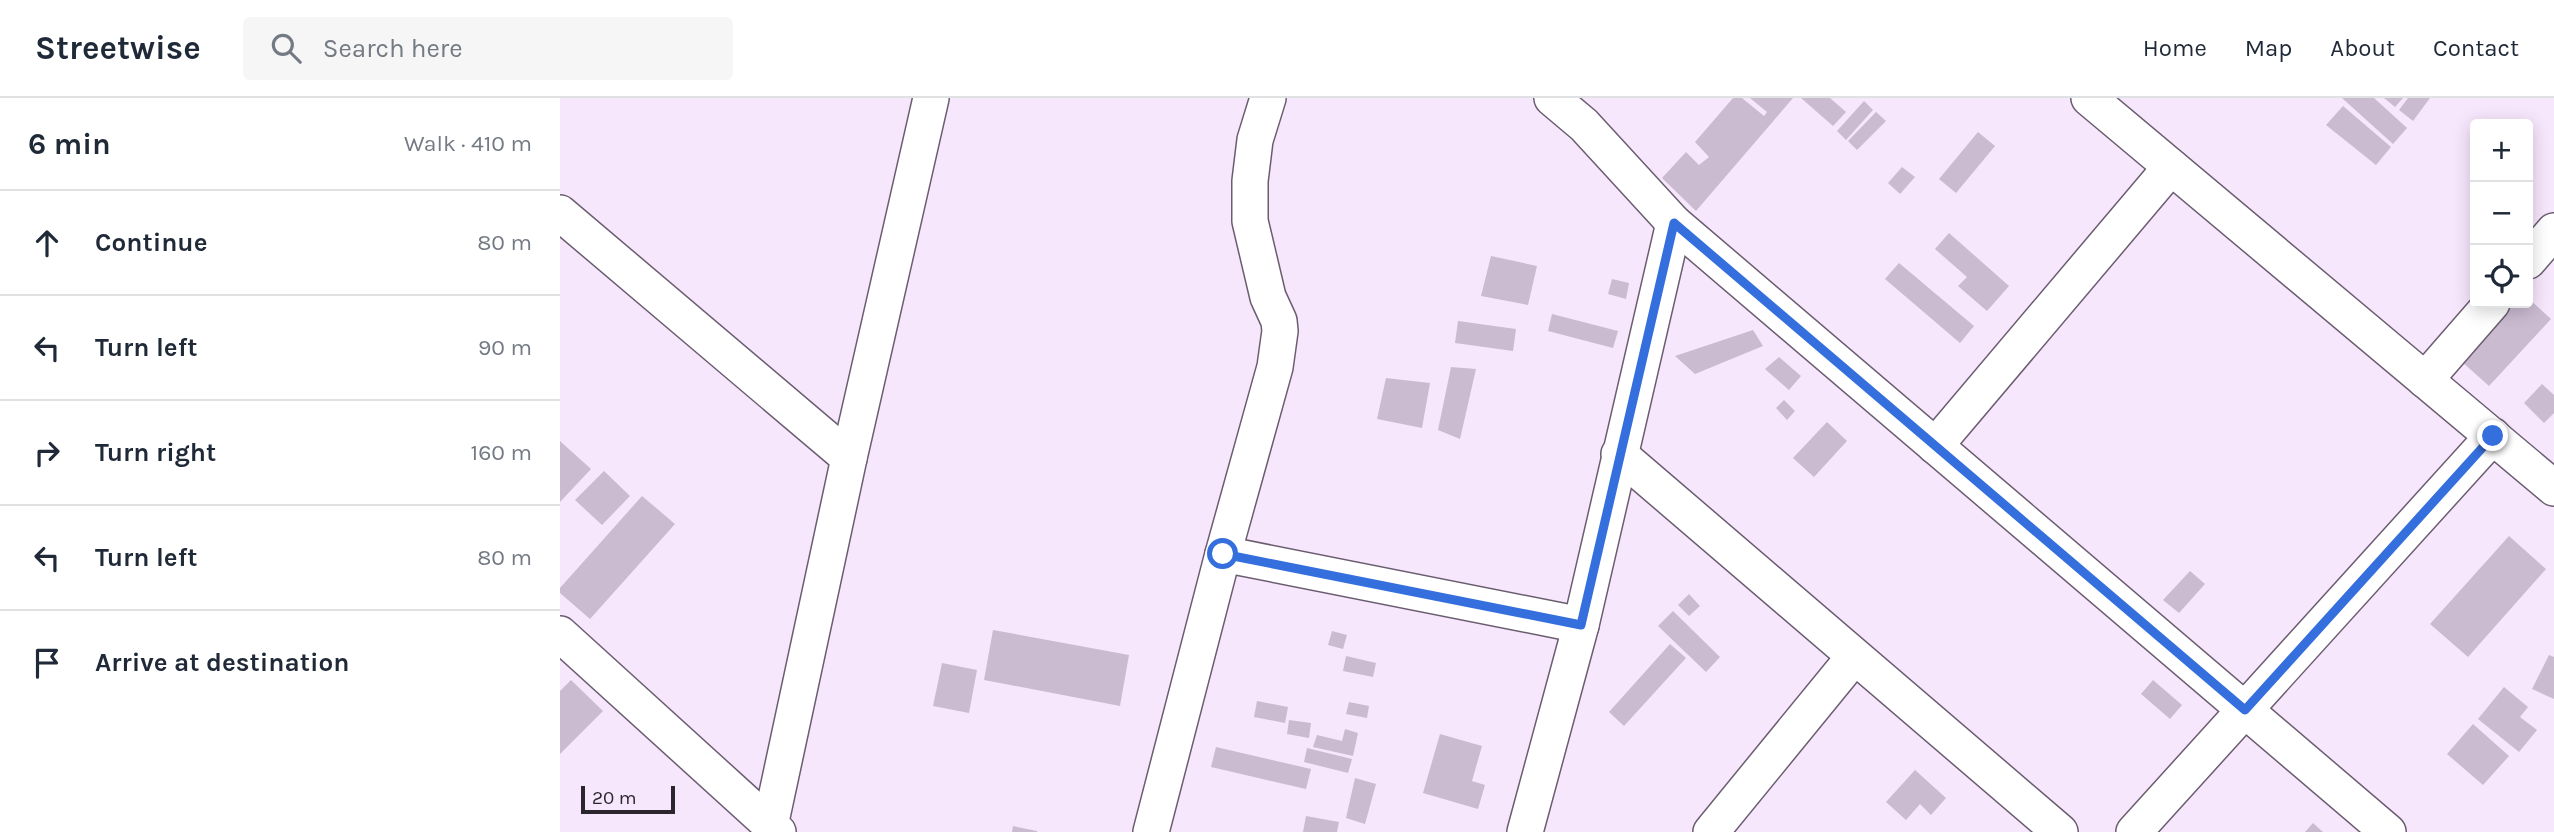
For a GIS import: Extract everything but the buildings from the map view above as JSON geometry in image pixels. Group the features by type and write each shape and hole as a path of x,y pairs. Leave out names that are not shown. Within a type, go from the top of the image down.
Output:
{"street":[{"path":"774,829 849,458 931,98"},
{"path":"1152,832 1223,554 1275,367 1279,321 1268,297 1250,221 1250,181 1255,140 1268,98"},
{"path":"1552,98 1584,125 1674,223 2388,832"},
{"path":"2089,98 2554,488"},
{"path":"1936,446 2171,166"},
{"path":"560,213 849,458"},
{"path":"1525,832 1581,625 1674,223"},
{"path":"2533,255 2554,231"},
{"path":"2425,380 2488,308"},
{"path":"2134,832 2493,436"},
{"path":"1619,454 2060,832"},
{"path":"1223,554 1581,625"},
{"path":"560,634 774,829"},
{"path":"1711,832 1854,657"}],"route":[{"path":"1223,554 1581,625 1674,223 2245,710 2493,436"}]}
